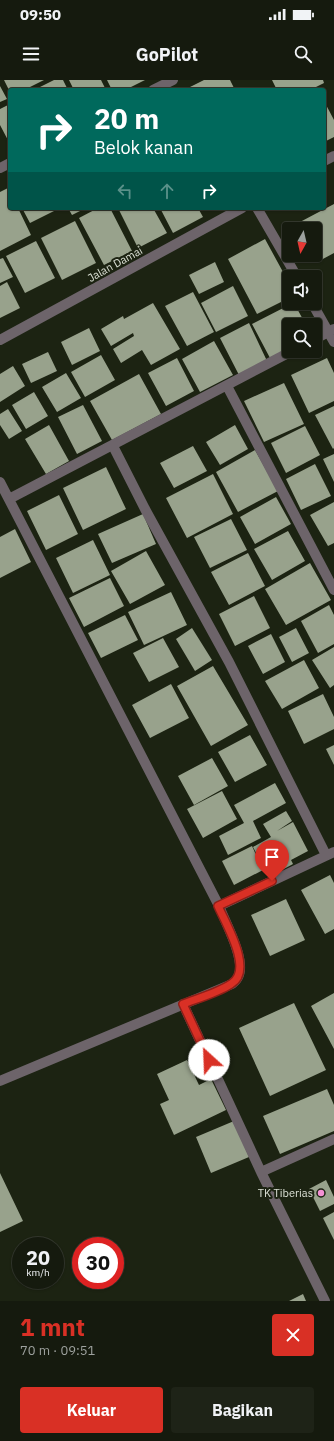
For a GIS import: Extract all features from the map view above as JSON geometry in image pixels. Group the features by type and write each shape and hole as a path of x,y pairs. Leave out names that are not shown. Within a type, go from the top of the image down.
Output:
{"street":[{"path":"157,88 173,80"},
{"name":"Jalan Damai","path":"0,340 238,210"},
{"path":"258,210 293,270"},
{"path":"317,310 331,330 334,342"},
{"path":"322,335 331,330"},
{"path":"9,499 282,356"},
{"path":"227,386 334,590"},
{"path":"112,446 229,662 330,854 218,906"},
{"path":"0,482 218,906 240,957 239,977 232,984 0,1081"},
{"path":"183,1004 261,1172 325,1301"},
{"path":"261,1172 334,1139"}],"building":[{"path":"4,80 44,80 28,88 8,88"},
{"path":"54,80 63,80 67,88 38,88"},
{"path":"69,80 101,80 105,88 73,88"},
{"path":"107,80 145,80 129,88 111,88"},
{"path":"204,80 230,80 234,88 190,88"},
{"path":"272,80 323,80 324,83 314,88 276,88"},
{"path":"0,86 7,99 0,102"},
{"path":"8,105 8,140 0,125 0,109"},
{"path":"326,105 334,120 334,137 326,141"},
{"path":"8,188 8,210 19,210 31,235 0,251 0,192"},
{"path":"334,204 334,253 322,259 322,222 300,222 323,210 326,210 326,208"},
{"path":"23,210 56,210 30,223"},
{"path":"69,210 82,210 72,215"},
{"path":"94,210 111,210 132,251 104,265 79,218"},
{"path":"119,210 154,210 167,233 138,248"},
{"path":"161,210 199,210 203,217 173,233"},
{"path":"75,221 96,263 62,280 41,238"},
{"path":"265,239 282,270 282,302 257,314 228,259"},
{"path":"36,241 55,278 25,293 6,256"},
{"path":"3,258 13,277 0,283 0,259"},
{"path":"215,262 224,282 199,294 189,275"},
{"path":"7,282 20,308 0,318 0,286"},
{"path":"233,286 248,316 216,332 201,303"},
{"path":"193,292 214,332 187,346 165,306"},
{"path":"153,303 180,349 151,365 142,350 121,363 113,349 134,336 133,333 111,346 101,329 123,316 124,319"},
{"path":"282,309 282,310 298,310 302,318 282,318 282,352 270,358 252,324"},
{"path":"249,323 267,361 239,375 220,338"},
{"path":"89,328 100,351 72,365 61,342"},
{"path":"214,341 233,375 200,392 182,359"},
{"path":"48,352 57,371 31,383 22,364"},
{"path":"101,355 115,380 85,397 71,372"},
{"path":"177,358 194,391 166,406 148,373"},
{"path":"327,358 334,373 334,401 309,413 291,375"},
{"path":"13,366 25,386 0,402 0,374"},
{"path":"66,373 81,398 57,412 42,387"},
{"path":"139,374 161,414 112,440 90,401"},
{"path":"284,383 304,424 264,442 244,401"},
{"path":"34,392 48,416 26,429 12,405"},
{"path":"83,405 102,441 77,454 58,417"},
{"path":"334,406 334,448 333,449 315,415"},
{"path":"8,409 22,431 9,439 0,425 0,414"},
{"path":"49,425 69,461 46,474 25,439"},
{"path":"235,425 248,449 220,465 206,442"},
{"path":"305,426 320,455 286,473 271,443"},
{"path":"193,446 207,471 174,488 160,463"},
{"path":"255,450 278,491 238,512 216,472"},
{"path":"334,454 334,482 323,459"},
{"path":"315,464 331,496 301,510 286,479"},
{"path":"106,467 126,509 83,530 63,488"},
{"path":"213,474 233,514 187,538 166,498"},
{"path":"59,495 78,534 46,550 27,511"},
{"path":"276,497 291,524 255,544 240,517"},
{"path":"334,502 334,543 328,546 310,515"},
{"path":"143,514 156,544 112,563 98,534"},
{"path":"231,519 247,550 210,568 194,537"},
{"path":"15,529 31,562 0,578 0,537"},
{"path":"288,531 305,561 272,580 254,549"},
{"path":"93,540 110,575 73,593 56,558"},
{"path":"146,551 165,585 130,604 111,571"},
{"path":"248,553 265,586 229,605 211,572"},
{"path":"310,563 331,600 286,625 265,589"},
{"path":"110,578 124,606 84,627 69,598"},
{"path":"171,592 187,625 144,645 128,612"},
{"path":"254,596 270,628 235,646 219,614"},
{"path":"329,605 334,615 334,644 318,653 301,621"},
{"path":"125,615 138,640 101,658 88,633"},
{"path":"192,628 212,660 195,671 176,639"},
{"path":"296,628 309,653 292,662 279,637"},
{"path":"271,634 285,662 263,674 248,646"},
{"path":"163,638 179,667 149,682 133,653"},
{"path":"334,647 334,685 330,688 312,660"},
{"path":"304,660 319,688 282,709 265,681"},
{"path":"213,666 248,725 211,746 177,686"},
{"path":"171,684 189,718 150,738 132,705"},
{"path":"323,694 334,717 334,729 304,744 288,711"},
{"path":"250,735 267,765 235,782 218,752"},
{"path":"334,745 334,765 326,749"},
{"path":"212,758 228,786 194,805 178,776"},
{"path":"275,783 286,803 253,821 261,838 228,855 219,836 244,823 234,805"},
{"path":"222,791 237,819 203,838 187,809"},
{"path":"286,811 292,821 277,831 293,822 308,851 291,860 293,864 269,877 253,847 271,837 263,824"},
{"path":"252,846 263,870 234,885 222,861"},
{"path":"330,875 334,883 334,929 325,934 301,890"},
{"path":"286,899 305,940 270,956 251,915"},
{"path":"334,993 334,1049 311,1006"},
{"path":"294,1003 326,1070 270,1096 239,1028"},
{"path":"187,1060 199,1085 211,1079 226,1110 174,1135 160,1104 169,1100 157,1074"},
{"path":"327,1089 334,1105 334,1131 280,1154 263,1116"},
{"path":"234,1121 249,1157 211,1173 196,1137"},
{"path":"0,1173 23,1221 0,1232"},
{"name":"TK Tiberias","path":"326,1180 334,1197 334,1204 320,1211 309,1189"},
{"path":"334,1212 334,1240 323,1218"},
{"path":"303,1294 306,1301 289,1301"}],"place":[{"name":"TK Tiberias","path":"321,1193"}],"route":[{"path":"209,1060 183,1004 232,984 239,977 240,957 218,906 272,881"}]}
